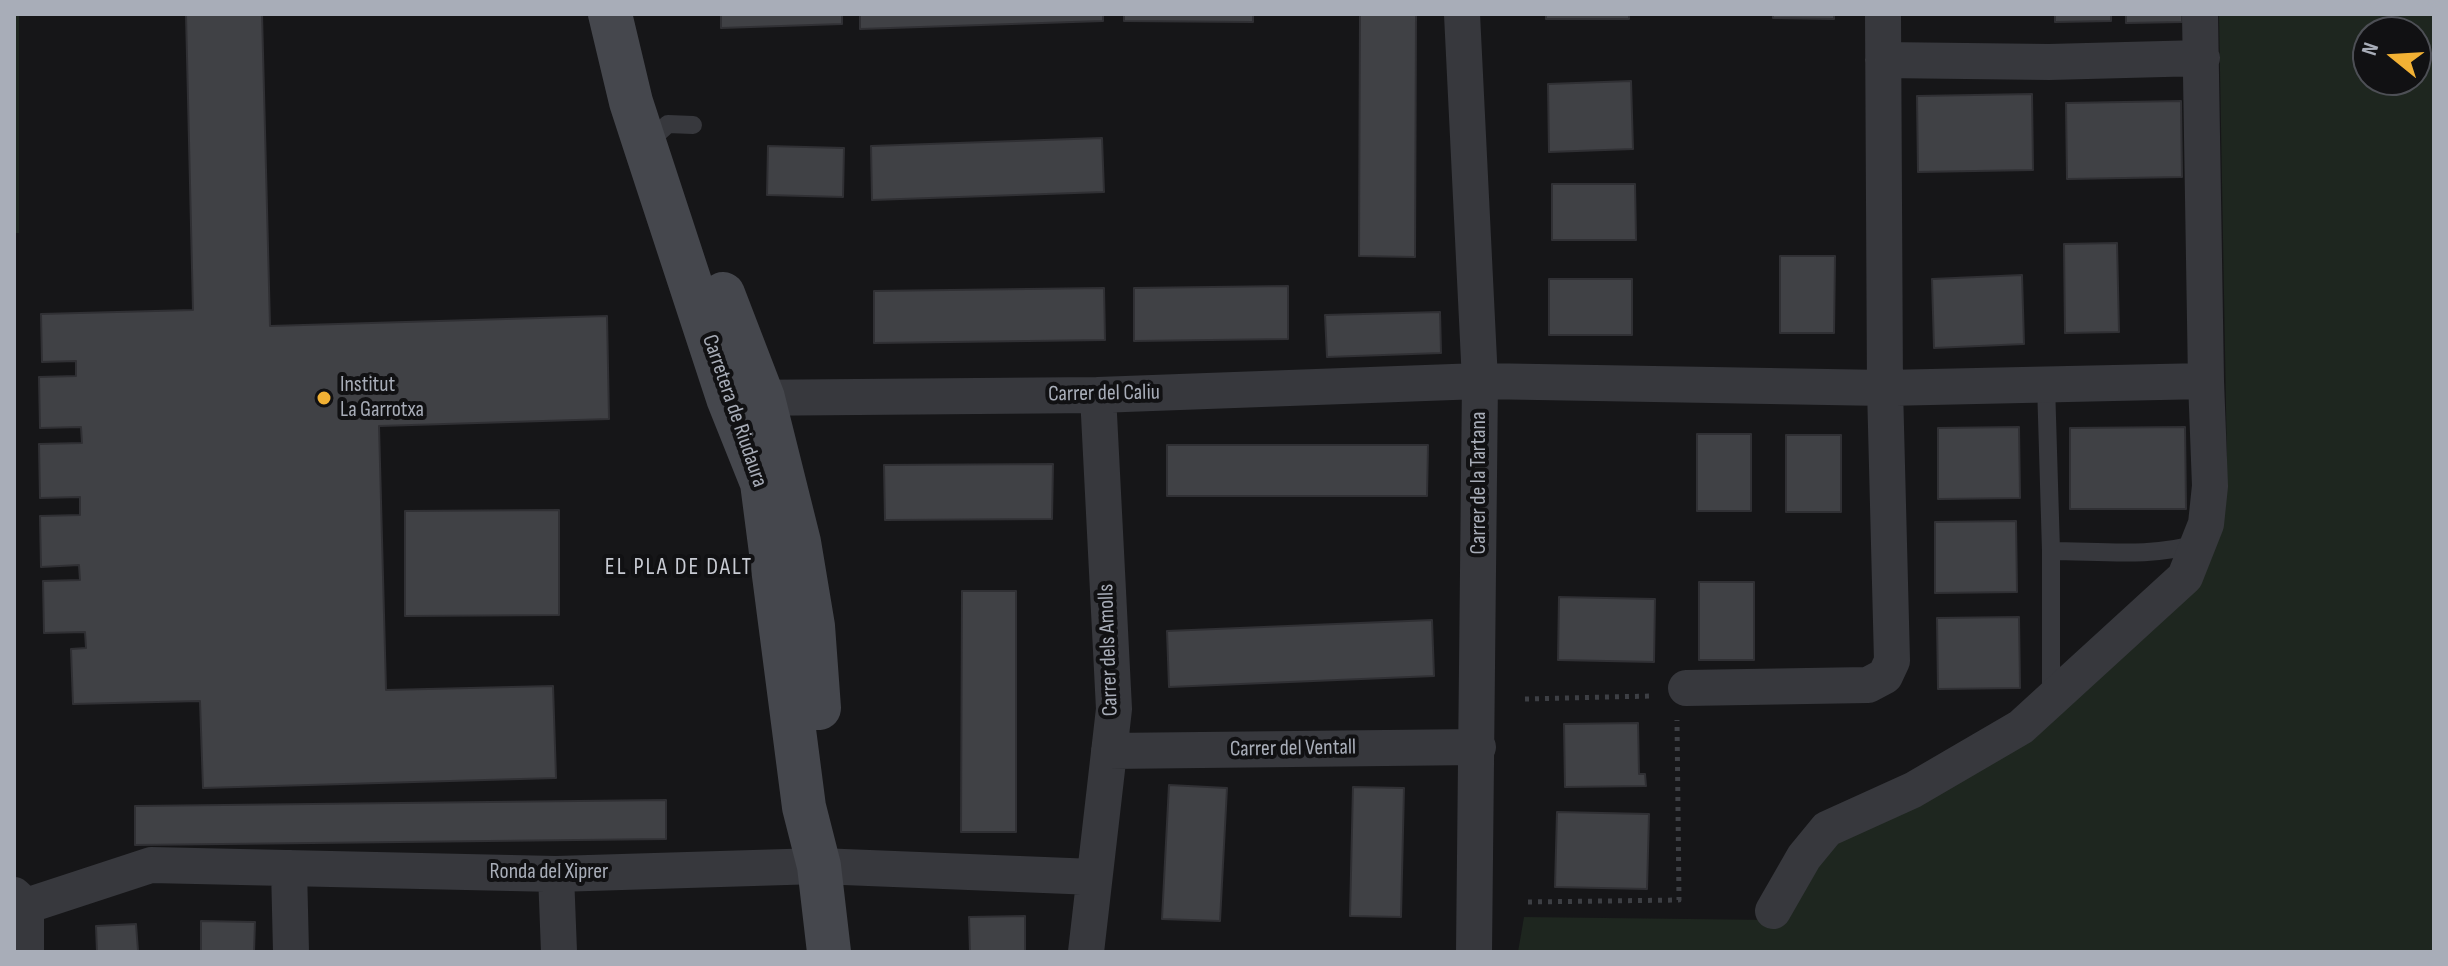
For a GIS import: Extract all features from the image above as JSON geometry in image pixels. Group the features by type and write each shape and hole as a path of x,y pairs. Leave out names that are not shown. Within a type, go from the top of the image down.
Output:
{"street":[{"name":"Carretera de Riudaura","path":"610,14 631,102 669,131"},
{"name":"Carretera de Riudaura","path":"635,14 642,55 713,269 745,398 799,542 813,626 826,801 825,845 819,866 829,952"},
{"name":"Carrer de la Tartana","path":"1462,14 1480,381 1474,952"},
{"path":"1675,698 1868,685 1885,676 1892,661 1885,388 1883,14"},
{"path":"1773,911 1804,857 1827,829 1926,783 2021,727 2185,577 2206,524 2210,486 2200,14"},
{"path":"1883,60 2049,62 2202,58"},
{"name":"Carrer del Caliu","path":"745,398 1098,395 1480,381 1885,388 2206,381"},
{"name":"Carrer dels Amolls","path":"1086,952 1114,709 1098,395"},
{"name":"Carrer del Ventall","path":"1109,751 1478,747"},
{"name":"Ronda del Xiprer","path":"18,903 151,865 556,874 819,866 1094,877"},
{"path":"289,868 291,952"},
{"path":"556,874 559,952"},
{"path":"18,903 26,952"}],"lane":[{"path":"2046,384 2052,699"},
{"path":"2051,551 2151,552 2185,548 2200,542"}],"path":[{"path":"1525,699 1675,698 1679,900 1528,902"}],"shaded area":[{"path":"14,14 19,14 19,233 14,233"},
{"path":"2219,14 2434,14 2434,952 1518,952 1524,917 1771,920 1841,819 2022,732 2204,546 2227,463"}],"building":[{"name":"Institut La Garrotxa","path":"186,14 262,14 270,326 607,316 609,419 379,426 386,690 553,686 556,778 203,788 200,701 73,704 71,649 86,648 85,632 44,633 43,581 80,580 79,565 41,567 40,516 80,515 80,497 40,498 39,444 82,443 81,427 40,428 39,377 76,376 76,361 42,362 41,314 193,310"},
{"path":"721,14 842,14 842,24 721,28"},
{"path":"860,14 1103,14 1103,21 860,29"},
{"path":"1124,14 1253,14 1253,22 1124,21"},
{"path":"1360,14 1416,14 1415,257 1359,256"},
{"path":"1546,14 1629,14 1629,19 1546,19"},
{"path":"1773,14 1834,14 1834,19 1773,18"},
{"path":"2055,14 2111,14 2111,21 2055,22"},
{"path":"2126,14 2182,14 2182,22 2126,23"},
{"path":"1631,81 1633,149 1549,152 1548,84"},
{"path":"2032,94 2033,170 1918,172 1917,96"},
{"path":"2181,101 2182,177 2067,179 2066,103"},
{"path":"1102,138 1104,192 872,200 871,146"},
{"path":"768,146 844,148 843,197 767,195"},
{"path":"1552,184 1635,184 1636,240 1552,240"},
{"path":"2117,243 2119,332 2065,333 2064,244"},
{"path":"1780,256 1835,256 1834,333 1780,333"},
{"path":"2022,275 2024,344 1934,348 1932,279"},
{"path":"1549,279 1632,279 1632,335 1549,335"},
{"path":"1288,286 1288,339 1134,341 1134,288"},
{"path":"1104,288 1105,340 874,343 874,291"},
{"path":"1440,312 1441,353 1327,357 1325,315"},
{"path":"2019,427 2020,498 1938,499 1938,428"},
{"path":"2185,427 2186,509 2070,509 2070,428"},
{"path":"1697,434 1751,434 1751,511 1697,511"},
{"path":"1786,435 1841,435 1841,512 1786,512"},
{"path":"1167,445 1428,445 1427,496 1167,496"},
{"path":"1053,464 1052,519 885,520 884,465"},
{"path":"559,510 559,615 405,616 405,511"},
{"path":"2016,521 2017,592 1935,593 1935,522"},
{"path":"1699,582 1754,582 1754,660 1699,660"},
{"path":"962,591 1016,591 1016,832 961,832"},
{"path":"1559,597 1655,599 1654,662 1558,660"},
{"path":"2019,617 2020,688 1938,689 1937,618"},
{"path":"1432,620 1434,676 1169,687 1167,631"},
{"path":"1638,723 1639,774 1645,774 1646,786 1565,787 1564,724"},
{"path":"1169,785 1227,788 1220,921 1162,919"},
{"path":"1353,787 1404,788 1401,917 1350,916"},
{"path":"666,800 666,839 135,845 135,806"},
{"path":"1557,812 1649,814 1647,889 1555,887"},
{"path":"1025,916 1025,952 970,952 969,917"},
{"path":"201,921 255,922 254,952 201,952"},
{"path":"136,924 138,951 97,952 96,926"}],"place":[{"name":"Institut La Garrotxa","path":"324,398"}],"district":[{"name":"EL PLA DE DALT","path":"679,568"}]}
